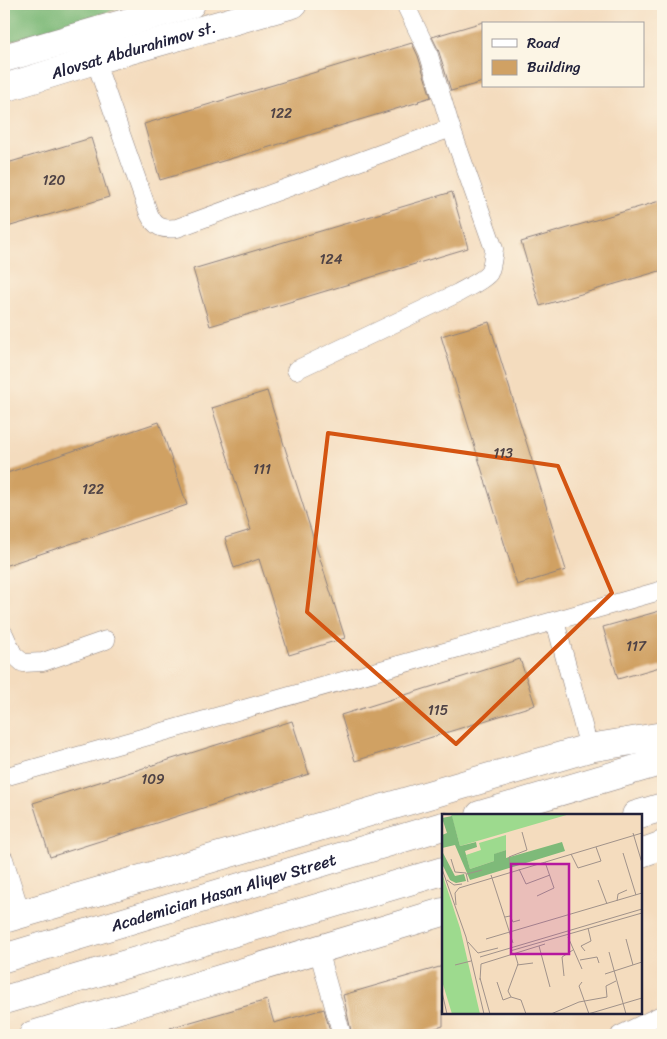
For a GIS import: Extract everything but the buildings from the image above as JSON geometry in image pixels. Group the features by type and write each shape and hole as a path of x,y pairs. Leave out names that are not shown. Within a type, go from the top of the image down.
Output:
{"main road":[{"name":"Alovsat Abdurahimov st.","path":"4,58 191,4"},
{"name":"Alovsat Abdurahimov st.","path":"4,88 293,4"},
{"path":"12,916 589,748 663,736"},
{"path":"483,814 663,761"},
{"path":"639,814 663,807"},
{"name":"Academician Hasan Aliyev Street","path":"4,958 442,826"},
{"path":"4,1000 442,872"},
{"path":"38,1035 442,912"}],"lane":[{"path":"296,370 458,293 490,272 494,250 451,128 428,52 405,4"},
{"path":"95,60 149,214 154,224 166,230 177,228 451,128"},
{"path":"4,777 663,590"},
{"path":"555,621 589,748"},
{"path":"4,634 12,654 23,663 43,662 106,640"},
{"path":"4,859 12,916"},
{"path":"318,950 342,1035"},
{"path":"620,1035 663,1014"}],"highlighted area":[{"path":"328,433 558,466 612,593 456,744 307,612"}],"green space":[{"path":"4,4 134,4 4,43"}]}
